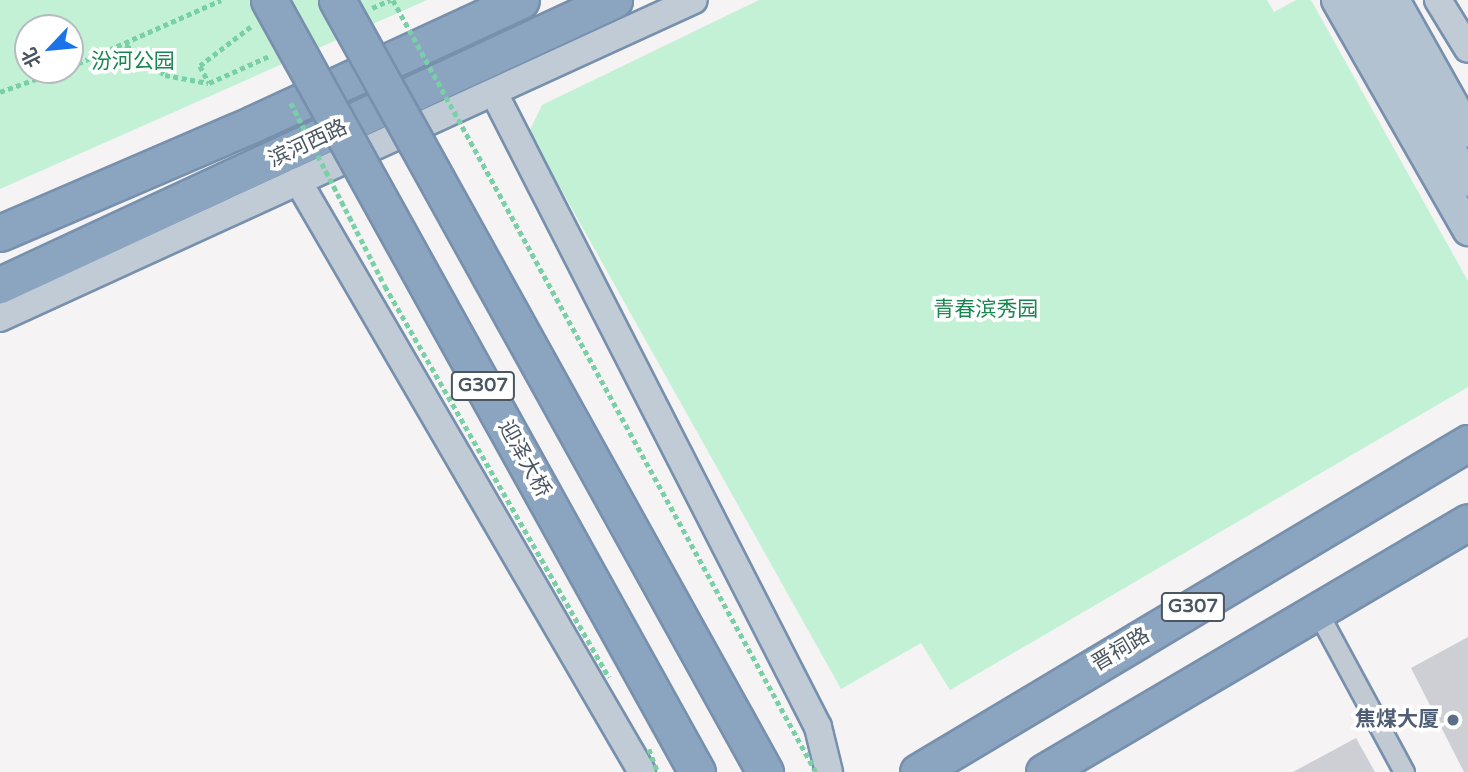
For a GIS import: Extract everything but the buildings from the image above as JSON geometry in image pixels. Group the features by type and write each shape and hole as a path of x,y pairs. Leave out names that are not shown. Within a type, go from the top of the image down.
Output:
{"highway":[{"name":"G307","path":"337,0 765,772"},
{"name":"滨河西路","path":"0,233 253,124 521,0"},
{"name":"滨河西路","path":"0,285 614,0"},
{"name":"迎泽大桥","path":"256,15 697,772"},
{"name":"晋祠路","path":"918,772 1468,443"},
{"path":"1044,772 1468,522"}],"main road":[{"path":"1337,0 1468,230"},
{"path":"1367,0 1468,181"},
{"path":"1394,0 1468,132"}],"street":[{"path":"0,318 694,0"},
{"path":"1438,0 1468,49"},
{"path":"494,93 818,727 829,772"},
{"path":"298,181 642,772"},
{"path":"1317,611 1404,772"}],"path":[{"path":"84,61 126,45 221,0"},
{"path":"393,0 816,772"},
{"path":"256,15 258,39"},
{"path":"200,66 256,15"},
{"path":"126,45 165,75 185,82 209,83"},
{"path":"264,51 271,64"},
{"path":"0,92 22,84"},
{"path":"289,101 384,286 613,684"},
{"path":"648,744 658,772"}],"green space":[{"name":"汾河公园","path":"0,0 427,0 0,189"},
{"name":"青春滨秀园","path":"759,0 1267,0 1274,12 1296,0 1311,0 1468,281 1468,387 950,690 921,643 841,689 529,132 542,105"}],"place":[{"name":"焦煤大厦","path":"1453,720"}]}
